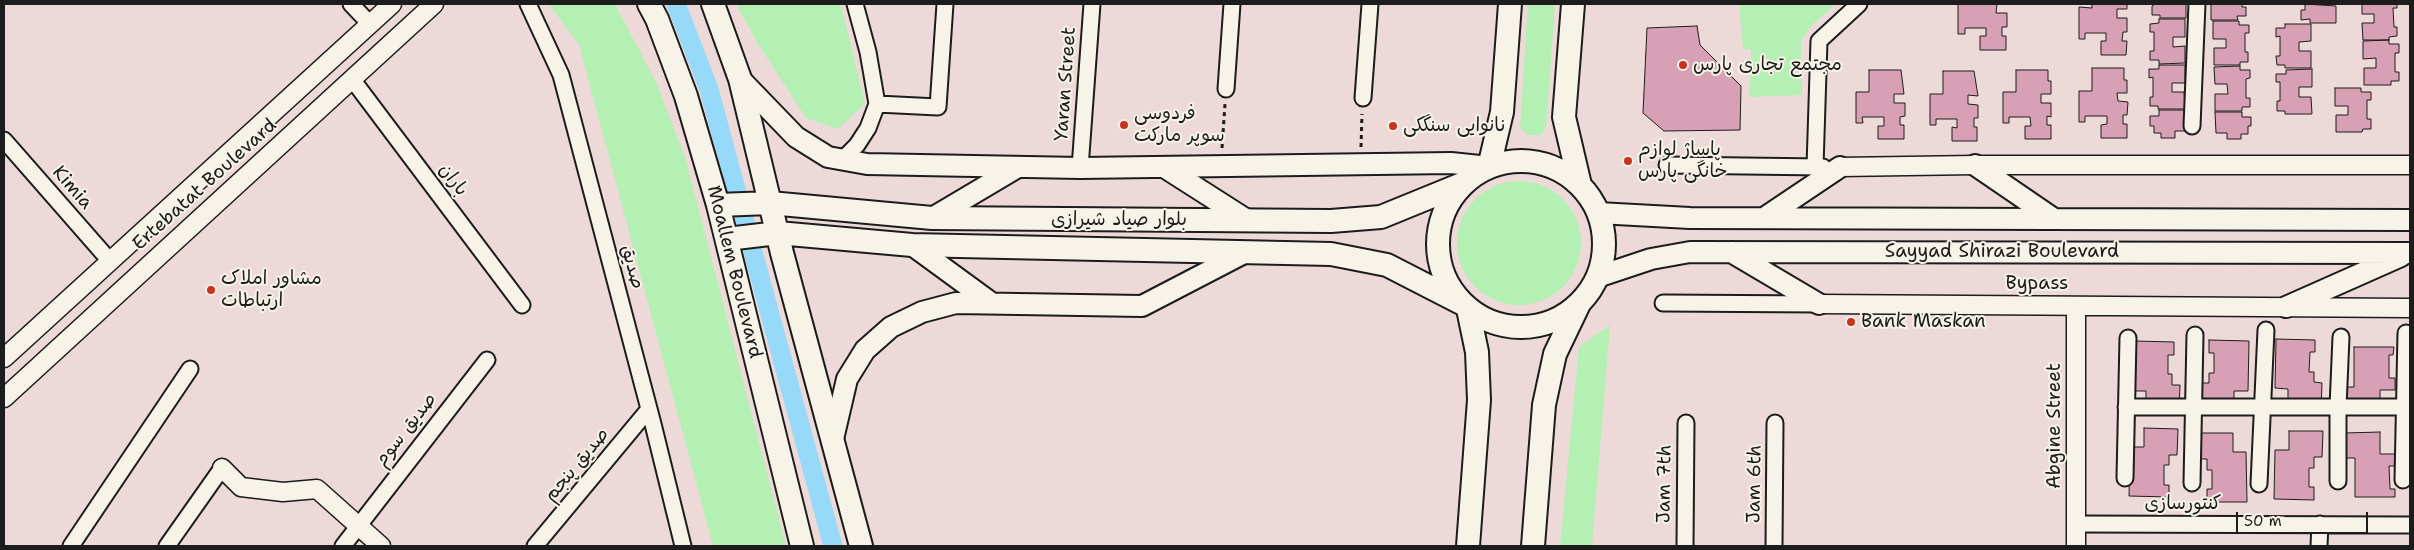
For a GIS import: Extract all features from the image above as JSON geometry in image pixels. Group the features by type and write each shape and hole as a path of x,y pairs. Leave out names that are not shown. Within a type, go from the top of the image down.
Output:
{"main road":[{"name":"Moallem Boulevard","path":"649,4 657,19 686,96 718,205 802,546"},
{"path":"713,4 740,79 778,234 861,546"},
{"path":"1510,4 1502,112 1489,166 1462,184 1446,206 1438,230 1438,257 1446,282 1464,306 1482,319 1498,325 1524,328 1550,323 1565,315 1579,304 1590,291 1597,277 1603,248 1603,234 1598,213 1580,185 1564,117 1573,4"},
{"path":"740,79 796,137 828,157 867,164 1080,168 1451,163 1489,166 1505,162 1537,162 1553,167 1580,185"},
{"path":"1975,165 2054,219"},
{"path":"932,218 1018,167"},
{"path":"1164,167 1247,220"},
{"path":"1764,218 1840,167"},
{"name":"بلوار صیاد شیرازی","path":"718,205 770,202 932,218 1331,221 1381,217 1462,184"},
{"name":"Sayyad Shirazi Boulevard","path":"1598,213 1690,218 2410,220"},
{"name":"بلوار صیاد شیرازی","path":"727,239 778,234 912,245 1331,254 1387,265 1464,306"},
{"path":"912,245 990,302"},
{"path":"833,439 847,379 865,350 891,326 922,312 956,303 990,302 1142,306 1246,252"},
{"name":"Sayyad Shirazi Boulevard","path":"1597,277 1651,258 1690,252 2409,253"},
{"path":"1732,252 1819,304"},
{"path":"2286,307 2409,253"},
{"path":"1533,546 1544,405 1555,354 1579,304"},
{"path":"1464,306 1477,352 1479,400 1468,546"}],"street":[{"path":"351,4 370,24"},
{"name":"Ertebatat Boulevard","path":"4,358 392,4"},
{"name":"Ertebatat Boulevard","path":"4,398 434,4"},
{"name":"صدیق","path":"528,4 561,76 649,409 683,546"},
{"path":"842,160 857,145 868,128 877,104 868,52 855,4"},
{"path":"877,104 938,107 945,4"},
{"name":"Yaran Street","path":"1080,168 1092,4"},
{"path":"1226,88 1232,4"},
{"path":"1363,98 1370,4"},
{"path":"1815,167 1819,42 1859,4"},
{"path":"2192,126 2197,4"},
{"name":"باران","path":"352,79 522,305"},
{"name":"Kimia","path":"4,140 110,261"},
{"path":"1666,165 1815,167 1975,165 2410,166"},
{"path":"110,261 130,283"},
{"name":"Bypass","path":"1663,303 2410,308"},
{"name":"Abgine Street","path":"2076,306 2076,546"},
{"path":"2259,484 2266,330"},
{"path":"2403,480 2407,408 2406,333"},
{"path":"2192,483 2195,335"},
{"path":"2338,481 2338,407 2341,337"},
{"path":"2124,478 2128,338"},
{"name":"صدیق سوم","path":"343,546 487,360"},
{"path":"71,546 190,369"},
{"path":"2126,407 2407,408"},
{"name":"صدیق پنجم","path":"535,546 649,409"},
{"name":"Jam 7th","path":"1685,546 1686,423"},
{"name":"Jam 6th","path":"1774,546 1775,423"},
{"path":"167,546 222,468 241,487 283,492 317,489 381,546"},
{"name":"کنتورسازی","path":"2076,524 2410,526"},
{"path":"2319,546 2320,524"}],"path":[{"path":"1221,166 1226,88"},
{"path":"1360,164 1363,98"}],"green space":[{"path":"549,4 615,4 656,82 685,157 786,546 713,546 579,45"},
{"path":"736,4 838,4 842,9 865,104 838,129 806,118 758,44"},
{"path":"1528,4 1555,4 1546,128 1541,135 1528,135 1520,128"},
{"path":"1739,4 1836,4 1812,25 1801,42 1802,95 1749,97 1751,50 1743,49"},
{"path":"1519,181 1543,185 1563,199 1577,219 1581,243 1577,267 1563,287 1543,301 1519,305 1495,301 1475,287 1461,267 1457,243 1461,219 1475,199 1495,185"},
{"path":"1610,325 1592,546 1560,546 1579,347"}],"building":[{"path":"1958,4 1997,4 1996,13 2007,13 2007,27 2002,27 2002,36 2006,36 2006,50 1980,50 1980,36 1986,36 1986,28 1965,28 1965,34 1958,34"},
{"path":"2092,4 2127,4 2127,9 2117,9 2117,18 2127,18 2127,32 2123,32 2122,41 2127,41 2126,55 2101,55 2101,41 2106,41 2106,33 2085,33 2085,39 2079,39 2079,7 2092,8"},
{"path":"2155,4 2186,4 2186,18 2160,18 2160,15 2152,15 2152,6"},
{"path":"2211,4 2242,4 2242,7 2246,7 2246,16 2237,16 2238,20 2211,20"},
{"path":"2305,4 2336,6 2336,23 2310,23 2310,19 2301,20 2301,10 2305,10"},
{"path":"2362,4 2397,4 2397,8 2393,8 2394,27 2397,27 2397,36 2389,37 2389,40 2363,40 2362,23 2374,23 2374,14 2362,14"},
{"path":"2159,19 2185,19 2185,37 2173,37 2173,47 2185,46 2185,63 2159,64 2159,60 2150,60 2150,51 2154,51 2154,32 2150,32 2150,24 2159,23"},
{"path":"2213,21 2239,21 2239,25 2249,25 2249,33 2245,33 2245,52 2248,52 2248,62 2240,62 2240,65 2214,65 2214,48 2226,48 2226,39 2213,39"},
{"path":"2285,24 2311,24 2311,41 2299,42 2299,51 2311,51 2311,68 2285,68 2285,65 2277,65 2276,56 2280,56 2280,36 2276,37 2276,28 2285,28"},
{"name":"مجتمع تجاری پارس","path":"1697,26 1700,45 1741,86 1740,130 1664,131 1643,113 1647,28"},
{"path":"2389,40 2389,44 2399,44 2399,53 2395,53 2395,72 2399,72 2399,81 2391,81 2391,85 2364,85 2364,68 2376,68 2376,58 2363,59 2363,41"},
{"path":"2159,65 2185,65 2185,83 2172,83 2172,92 2184,92 2185,109 2158,109 2158,106 2150,106 2150,97 2153,97 2153,77 2149,78 2149,69 2159,69"},
{"path":"2240,66 2240,70 2250,70 2250,78 2246,79 2246,98 2250,98 2250,107 2242,107 2242,111 2215,111 2215,94 2228,94 2227,84 2215,84 2214,67"},
{"path":"2092,68 2124,68 2124,80 2127,80 2127,93 2117,93 2118,101 2128,102 2127,115 2123,115 2123,124 2127,124 2127,138 2101,138 2101,125 2107,124 2107,116 2085,116 2085,122 2079,122 2079,91 2092,91"},
{"path":"2312,69 2312,87 2299,87 2299,97 2311,97 2312,114 2285,114 2285,111 2277,111 2277,101 2280,101 2280,82 2276,82 2276,74 2286,74 2286,70"},
{"path":"1869,70 1901,70 1904,94 1894,94 1894,103 1905,103 1905,116 1900,117 1900,125 1904,125 1904,139 1878,139 1878,126 1884,126 1884,117 1862,117 1863,123 1856,123 1856,92 1869,92"},
{"path":"2016,70 2048,70 2048,81 2051,81 2051,94 2041,94 2041,103 2051,103 2051,117 2047,116 2047,125 2051,125 2051,139 2025,139 2025,126 2031,126 2030,117 2009,117 2009,123 2003,123 2003,92 2016,92"},
{"path":"1943,71 1974,71 1978,96 1968,95 1968,104 1978,105 1978,118 1974,118 1974,127 1977,127 1977,141 1952,141 1952,127 1957,128 1957,119 1936,119 1936,125 1930,125 1930,94 1943,94"},
{"path":"2335,88 2361,88 2361,92 2371,92 2371,100 2367,100 2367,119 2371,119 2371,129 2363,129 2362,132 2336,132 2336,115 2348,115 2348,106 2335,106"},
{"path":"2159,110 2185,110 2186,131 2175,131 2175,138 2161,138 2161,133 2154,133 2154,126 2150,126 2150,116 2159,116"},
{"path":"2215,112 2242,112 2242,117 2251,117 2251,126 2248,126 2248,134 2241,134 2241,139 2227,139 2227,133 2216,133"},
{"path":"2276,339 2315,340 2315,352 2310,352 2309,372 2314,372 2314,382 2322,383 2321,409 2288,408 2288,389 2275,388"},
{"path":"2209,340 2249,341 2248,391 2234,391 2234,410 2200,409 2201,383 2209,383 2209,373 2214,373 2214,353 2209,353"},
{"path":"2134,341 2174,342 2174,355 2168,355 2168,374 2172,374 2172,385 2180,385 2179,411 2146,410 2146,391 2133,391"},
{"path":"2354,347 2394,347 2393,355 2389,355 2389,378 2395,378 2395,390 2380,390 2380,412 2345,412 2345,387 2354,387"},
{"path":"2144,428 2178,429 2177,455 2169,455 2169,465 2164,465 2164,485 2169,485 2169,497 2129,496 2130,447 2144,447"},
{"path":"2289,431 2323,431 2322,457 2314,457 2314,468 2309,468 2309,487 2314,487 2314,500 2274,499 2275,450 2289,450"},
{"path":"2380,432 2380,454 2396,454 2396,466 2389,466 2390,489 2395,489 2395,497 2355,497 2355,458 2346,458 2345,433"},
{"path":"2199,433 2233,433 2233,452 2246,452 2247,502 2207,502 2207,489 2212,489 2212,470 2207,470 2207,459 2199,459"}],"waterway":[{"path":"676,4 709,89 737,193"},
{"path":"743,215 746,226"},
{"path":"752,248 833,546"}],"place":[{"name":"مجتمع تجاری پارس","path":"1683,65"},
{"name":"فردوسی سوپر مارکت","path":"1124,125"},
{"name":"نانوایی سنگکی","path":"1393,126"},
{"name":"پاساژ لوازم خانگی پارس","path":"1628,161"},
{"name":"مشاور املاک ارتباطات","path":"211,290"},
{"name":"Bank Maskan","path":"1851,322"}]}
